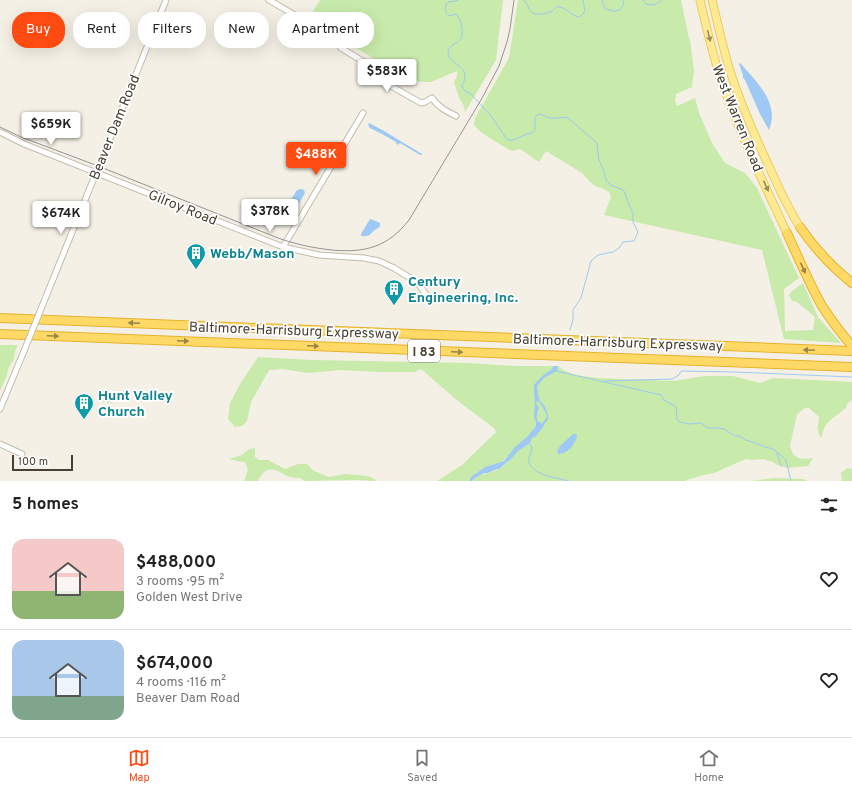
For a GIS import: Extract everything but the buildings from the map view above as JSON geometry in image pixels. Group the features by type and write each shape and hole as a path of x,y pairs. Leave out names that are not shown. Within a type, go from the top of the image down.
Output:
{"highway":[{"path":"800,228 831,265 852,284"},
{"path":"787,233 823,307 842,335 852,346"},
{"name":"Baltimore-Harrisburg Expressway","path":"0,318 852,351"},
{"name":"Baltimore-Harrisburg Expressway","path":"0,334 852,367"}],"main road":[{"name":"West Warren Road","path":"700,0 714,55 727,97 742,134 787,233"},
{"name":"West Warren Road","path":"712,0 724,51 738,94 750,125 782,195 800,228"}],"street":[{"name":"Beaver Dam Road","path":"0,409 166,0"},
{"path":"269,0 329,35 341,48 383,74 391,86 421,103 432,98 438,106 456,116"},
{"path":"283,246 363,114"},
{"name":"Gilroy Road","path":"0,132 24,144 283,246 319,255 364,258 380,261 416,282 430,300"},
{"path":"0,444 22,454"}],"green space":[{"path":"320,0 503,0 496,60 465,112 454,82 457,76 457,71 431,82 420,82 399,73 394,65 389,68 356,48 374,48 374,12 312,12"},
{"path":"518,0 681,0 690,39 694,71 692,87 676,94 675,101 677,106 695,98 699,113 712,143 725,163 745,173 757,188 799,278 784,289 785,331 813,330 815,317 797,302 792,301 789,295 803,283 818,317 841,343 784,339 762,250 604,215 611,197 609,192 595,186 582,173 546,151 539,162 520,149 513,151 508,149 486,136 474,125 475,118 509,58"},
{"path":"0,345 18,345 15,351 14,359 9,367 0,391"},
{"path":"258,357 313,360 553,366 549,372 558,369 558,366 565,371 576,375 598,378 674,381 704,376 733,376 760,383 773,378 852,382 852,400 847,404 846,408 829,421 825,426 821,438 818,430 819,417 809,408 805,408 797,414 790,446 793,454 798,458 813,458 808,466 788,468 763,459 746,459 714,473 684,481 472,481 480,475 492,472 503,466 526,445 516,450 502,462 493,464 474,474 469,481 437,481 462,465 496,432 494,428 458,401 421,369 415,372 341,370 308,373 282,369 269,370 251,402 247,421 242,426 235,427 228,419 230,403 240,384"},
{"path":"106,391 113,395 112,396 115,400 112,403 98,400 101,394 105,393"},
{"path":"255,448 255,457 259,460 268,460 285,469 298,464 307,464 314,471 329,477 345,474 368,476 376,481 305,481 299,478 288,477 278,471 268,470 261,475 258,481 244,481 248,470 245,462 229,459 242,455 249,449"},
{"path":"847,468 852,469 852,481 842,481 841,473"},
{"path":"774,478 803,479 807,481 751,481"}],"water":[{"path":"740,63 765,93 771,107 772,114 769,130 743,78"},
{"path":"369,123 422,155 400,143 397,145 396,142 370,128 368,125"},
{"path":"297,190 304,190 305,193 289,221 282,219 281,216"},
{"path":"370,219 380,223 380,226 368,236 361,236 361,234"},
{"path":"553,366 558,366 557,371 544,378 537,386 540,401 544,405 548,414 548,420 543,427 536,436 532,438 530,443 518,451 499,469 484,473 472,481 469,481 472,476 485,467 504,461 515,447 528,436 536,426 534,417 534,385 541,377 552,369","holes":["537,401 540,403 547,415 542,424 538,422 537,419 539,408 536,403"]},
{"path":"573,434 576,434 577,437 572,446 568,451 558,454 557,451 560,446"}],"waterway":[{"path":"458,0 448,2 445,7 448,15 450,16 456,14 458,16 462,31 460,40 451,46 448,56 463,69 465,73 462,86 465,91 471,94 492,117 508,140 532,133 535,130 535,117 538,114 549,118 568,118 597,143 599,160 606,180 610,185 624,191 633,214 633,222 638,232 634,241 623,242 619,248 613,252 598,255 591,261 581,298 573,310 573,320 570,330"},
{"path":"524,0 530,10 535,14 548,13 558,7 565,9 579,17 585,11 583,0"},
{"path":"602,0 605,9 614,11 620,10 624,3 623,0"},
{"path":"643,0 646,4 650,5 656,4 661,0"},
{"path":"556,371 661,395 664,400 676,407 677,419 679,422 690,424 701,423 708,428 724,429 735,436 739,436 746,440 773,449 786,460 791,481"},
{"path":"605,381 672,379 679,375 681,371 852,377"},
{"path":"530,444 532,448 529,463 532,468 544,475 569,481"},
{"path":"777,453 781,466"}],"tram line":[{"path":"0,127 21,137 278,238 304,246 332,250 344,251 365,249 384,242 401,229 409,220 481,100 499,66 507,42 514,0"}],"place":[{"name":"Webb/Mason","path":"196,270"},
{"name":"Century Engineering, Inc.","path":"394,306"},
{"name":"Hunt Valley Church","path":"84,420"}]}
